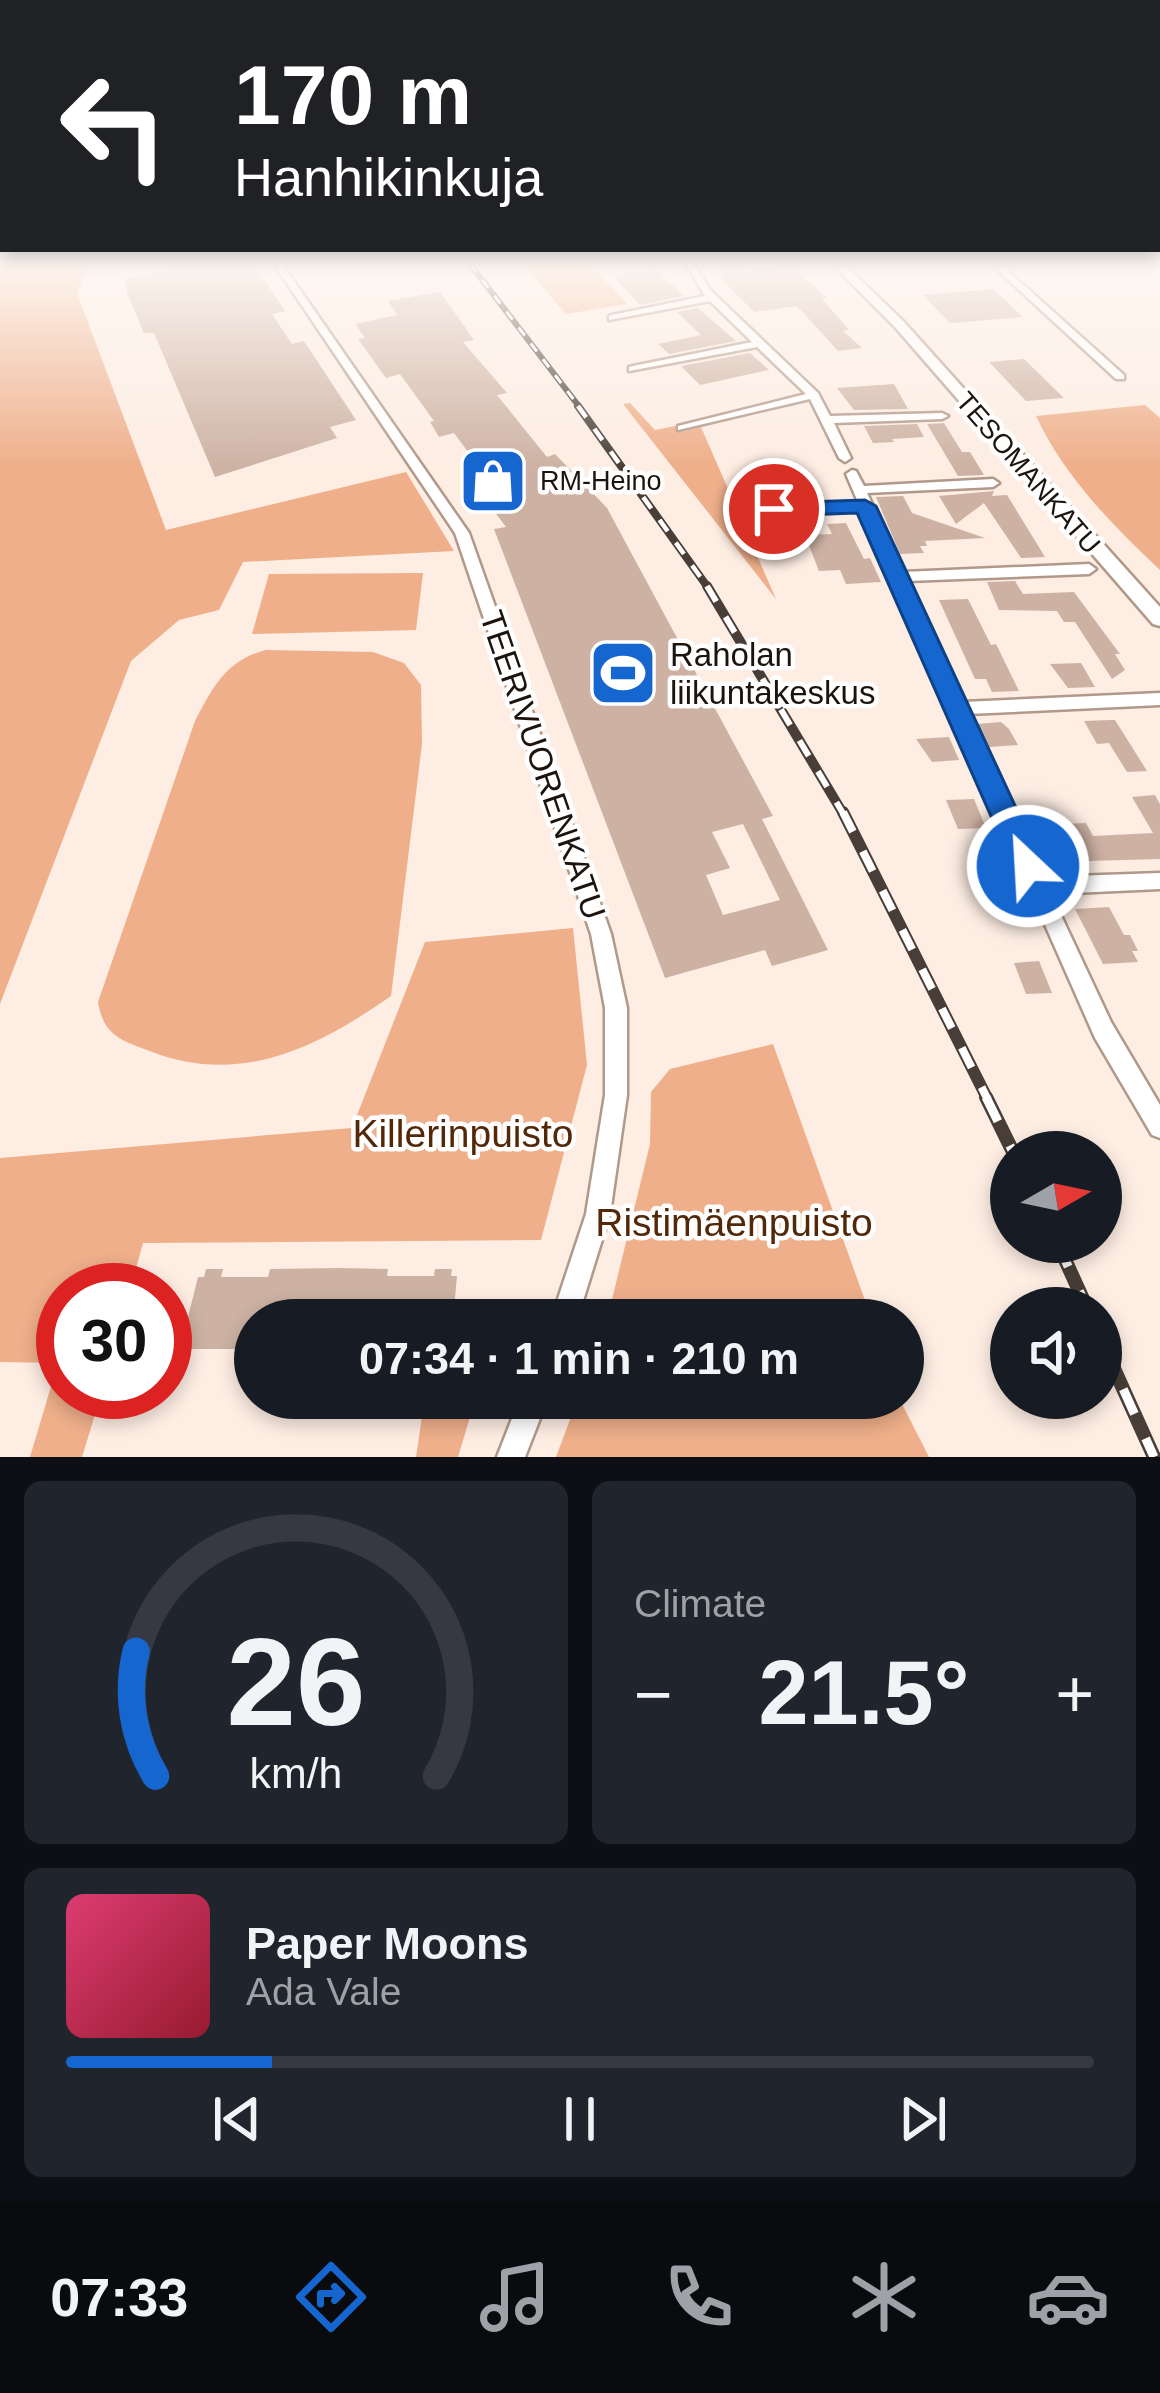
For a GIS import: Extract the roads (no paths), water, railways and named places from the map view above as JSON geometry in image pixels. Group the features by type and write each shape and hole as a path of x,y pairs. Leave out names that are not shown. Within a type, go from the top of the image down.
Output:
{"main road":[{"name":"TESOMANKATU","path":"905,332 1160,619"}],"street":[{"name":"TEERIVUORENKATU","path":"325,332 462,533 602,934 616,1008 616,1095 598,1214 571,1299"},
{"path":"748,332 814,395 829,420 1037,886 1118,1058 1160,1127"},
{"path":"1070,332 1120,376"},
{"path":"633,369 760,343"},
{"path":"682,428 814,395"},
{"path":"829,420 942,416"},
{"path":"750,510 855,482 992,483"},
{"path":"897,577 1089,569"},
{"path":"956,708 1160,699"},
{"path":"1037,886 1160,881"},
{"path":"511,1457 526,1419"}],"railway":[{"path":"522,332 581,409"},
{"path":"578,406 708,587"},
{"path":"708,587 844,815"},
{"path":"843,812 988,1100"},
{"path":"986,1097 1003,1131"},
{"path":"1067,1263 1077,1287"},
{"path":"1122,1386 1154,1457"}],"place":[{"name":"RM-Heino","path":"493,481"},
{"name":"Raholan liikuntakeskus","path":"623,673"}],"park label":[{"name":"Killerinpuisto","path":"463,1133"},
{"name":"Ristimäenpuisto","path":"734,1222"}]}
